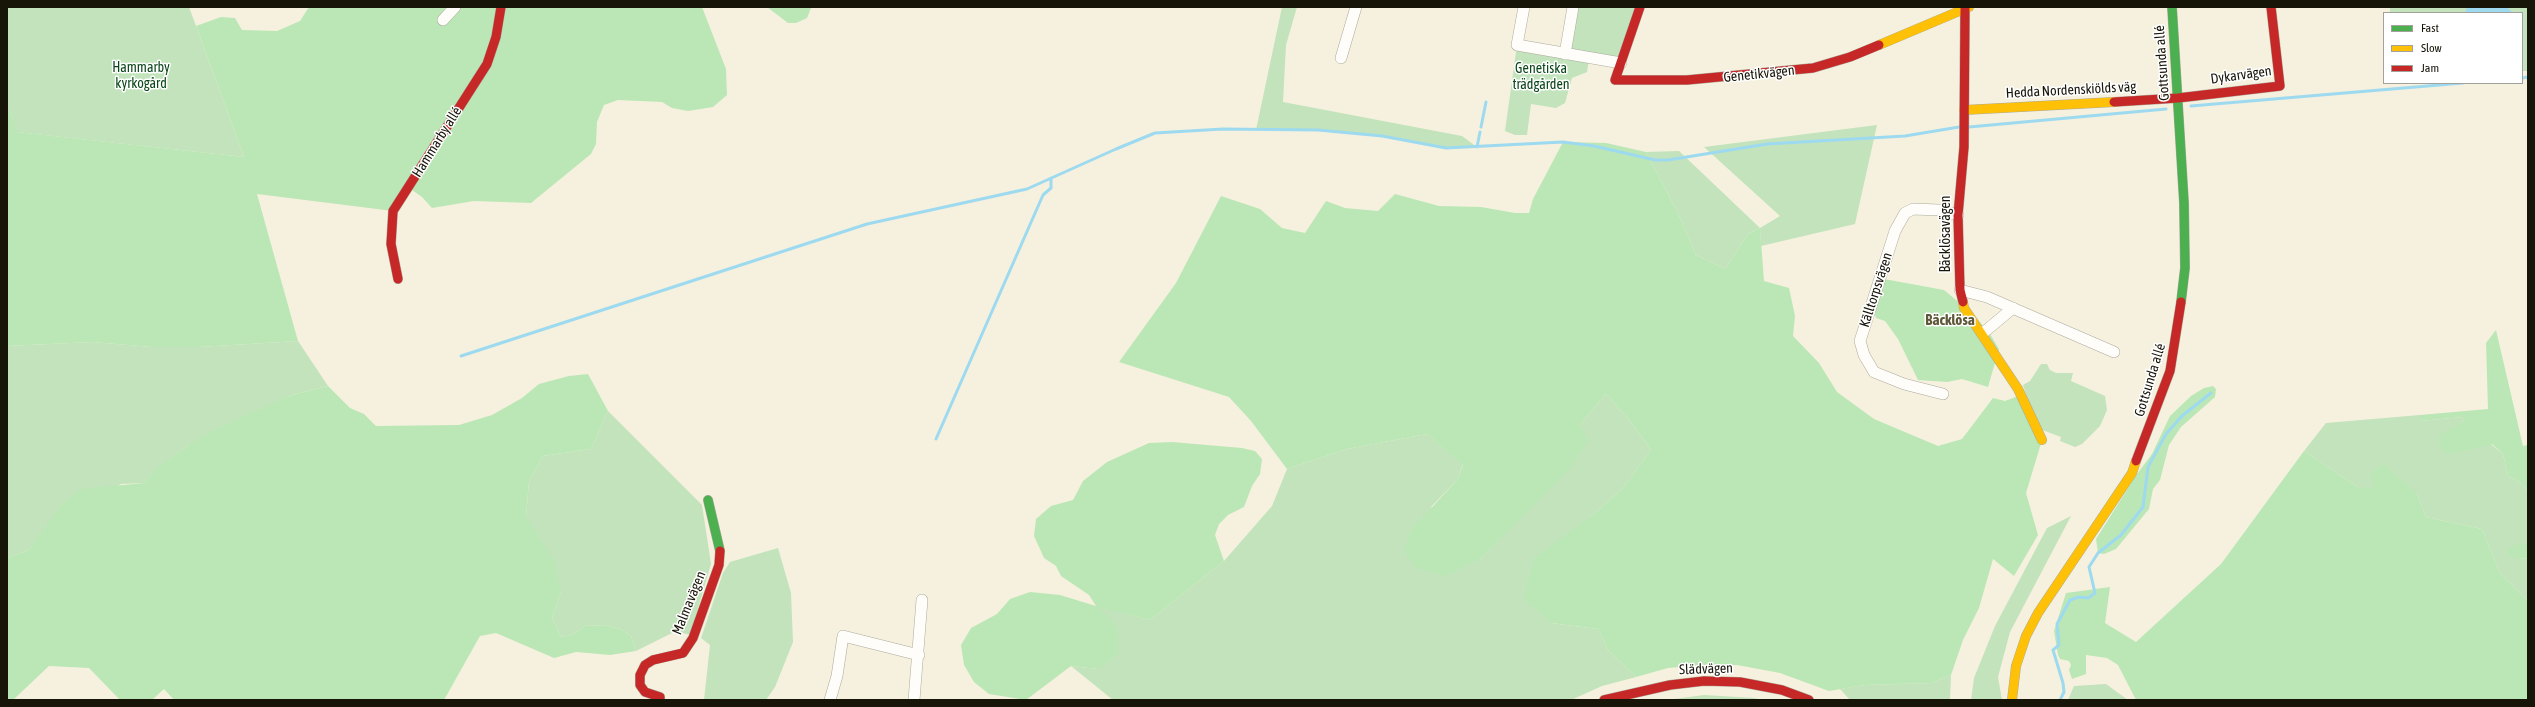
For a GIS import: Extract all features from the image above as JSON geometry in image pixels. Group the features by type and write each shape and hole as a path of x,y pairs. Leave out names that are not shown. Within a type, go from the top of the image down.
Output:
{"street":[{"path":"443,20 455,7"},
{"name":"Hammarby allé","path":"398,279 391,244 393,211 432,153 487,64 496,37 501,7"},
{"path":"1341,58 1356,7"},
{"path":"1524,7 1517,45 1621,64"},
{"path":"1565,54 1573,7"},
{"name":"Genetikvägen","path":"1640,7 1616,80 1687,80 1813,68 1850,57 1966,7"},
{"name":"Bäcklösavägen","path":"1966,7 1964,128 1958,215 1960,290 1964,308 1983,333 2018,389 2042,440"},
{"name":"Gottsunda allé","path":"2011,697 2016,666 2026,636 2038,613 2132,473 2170,371 2179,324 2184,268 2178,98 2172,7"},
{"name":"Dykarvägen","path":"2178,98 2280,86 2272,7"},
{"name":"Hedda Nordenskiölds väg","path":"1964,110 2178,98"},
{"name":"Källtorpsvägen","path":"1943,394 1904,384 1874,372 1864,356 1860,341 1868,309 1895,231 1905,213 1913,209 1939,210 1958,215"},
{"path":"1960,290 1987,297 2114,352"},
{"path":"1983,333 2013,308"},
{"name":"Malmavägen","path":"660,700 660,697 645,692 640,685 640,675 644,665 653,660 683,653 693,638 719,565 720,547 708,500"},
{"path":"914,700 919,655 922,600"},
{"path":"830,700 837,676 843,636 919,655"},
{"name":"Slädvägen","path":"1604,700 1670,685 1704,681 1754,684 1782,690 1809,700"}],"green space":[{"name":"Hammarby kyrkogård","path":"7,7 189,7 244,157 16,132 9,108 7,108"},
{"path":"309,7 702,7 726,69 727,95 713,107 688,111 672,108 662,102 618,100 604,105 597,122 596,144 591,154 531,203 474,201 432,208 422,197 408,187 393,211 257,194 298,341 199,347 152,347 92,342 7,346 7,108 9,108 17,132 244,157 196,26 221,17 235,18 242,30 277,31 300,21"},
{"path":"767,7 811,8 807,18 796,23 788,23"},
{"path":"1282,7 1297,7 1286,45 1283,102 1462,136 1477,147 1446,148 1382,136 1318,130 1256,130"},
{"name":"Genetiska trädgården","path":"1573,7 1640,7 1621,63 1589,59 1587,72 1572,78 1565,103 1556,108 1531,104 1527,135 1515,135 1505,131 1517,45 1565,54"},
{"path":"2390,7 2528,7 2528,71 2523,71 2523,12 2390,12"},
{"path":"1877,125 1855,224 1761,246 1760,228 1780,216 1704,147"},
{"path":"1563,142 1606,143 1646,152 1678,213 1696,255 1725,269 1748,234 1760,228 1764,281 1789,288 1795,316 1793,336 1819,363 1837,392 1874,419 1938,446 1962,439 1993,398 2005,401 2018,396 2042,440 2026,493 2038,535 2014,576 1993,559 1979,608 1963,640 1951,675 1931,683 1865,685 1829,691 1780,673 1737,665 1702,665 1668,668 1636,677 1608,650 1598,629 1551,623 1524,599 1534,558 1590,517 1623,488 1651,450 1630,421 1606,394 1580,425 1588,441 1568,470 1480,559 1445,576 1416,568 1404,551 1411,530 1457,480 1463,465 1427,434 1347,449 1287,469 1251,421 1229,397 1119,362 1176,283 1221,196 1260,209 1282,228 1305,233 1326,201 1345,208 1378,211 1395,194 1439,206 1481,207 1515,213 1529,213 1533,199"},
{"path":"1679,151 1760,228 1748,234 1725,269 1696,255 1678,213 1646,152"},
{"path":"1884,279 1944,290 1973,314 1990,334 1999,349 1988,387 1962,379 1947,382 1918,380 1898,339 1885,321 1876,318 1874,313"},
{"path":"2496,330 2523,446 2528,445 2528,491 2520,482 2508,476 2503,454 2492,444 2453,453 2444,452 2439,443 2441,435 2464,422 2462,417 2420,421 2420,415 2488,409 2486,343"},
{"path":"298,341 328,386 292,395 187,447 162,464 144,483 121,484 40,536 29,550 7,558 7,346 92,342 152,347 199,347"},
{"path":"2041,364 2047,364 2050,370 2056,373 2073,373 2071,381 2105,396 2107,410 2100,426 2082,444 2075,447 2060,441 2061,437 2037,428 2023,385 2030,381"},
{"path":"588,374 608,411 591,449 543,456 529,481 526,517 554,561 561,592 552,618 561,637 572,635 585,626 603,625 621,629 631,636 636,651 610,655 576,652 554,658 496,633 480,636 444,700 174,700 164,689 152,700 120,700 89,668 49,666 13,700 7,700 7,558 29,550 62,504 82,489 144,483 161,464 213,430 292,395 328,386 350,408 364,414 376,426 459,425 492,415 522,398 539,384 569,376"},
{"path":"2213,386 2216,389 2215,397 2181,427 2169,445 2160,480 2153,489 2149,509 2116,549 2104,554 2098,553 2096,539 2137,474 2152,454 2170,416 2191,396 2204,388"},
{"path":"1606,394 1630,421 1651,450 1623,488 1590,517 1551,623 1598,629 1608,650 1636,677 1602,686 1571,700 1113,700 1071,666 1098,669 1097,606 1150,620 1224,561 1272,506 1287,469 1347,449 1427,434 1463,464 1457,480 1431,507 1480,559 1532,505 1580,425"},
{"path":"608,411 702,505 711,564 690,635 676,631 636,651 631,636 621,629 603,625 585,626 572,635 561,637 552,618 561,592 526,517 529,481 543,456 591,449"},
{"path":"2420,415 2420,421 2462,417 2464,422 2503,454 2508,476 2520,482 2528,491 2528,544 2518,544 2519,559 2528,558 2528,601 2500,573 2482,529 2426,517 2417,494 2376,488 2359,488 2304,451 2326,423"},
{"path":"1172,442 1242,448 1255,451 1262,459 1260,474 1252,486 1244,507 1228,515 1219,524 1215,535 1224,561 1150,620 1098,607 1118,628 1119,653 1098,669 1071,666 1026,700 989,694 974,682 964,665 961,645 971,628 997,614 1010,599 1030,592 1060,595 1096,606 1089,595 1061,576 1056,566 1044,558 1034,536 1036,519 1051,506 1073,500 1083,481 1107,462 1149,443"},
{"path":"2304,451 2359,488 2375,487 2370,474 2384,464 2417,494 2426,517 2482,529 2500,573 2528,601 2528,700 2136,700 2118,665 2107,658 2086,655 2086,674 2072,679 2069,670 2071,665 2069,661 2060,659 2058,655 2054,631 2066,593 2110,587 2105,623 2136,642 2221,564"},
{"path":"2071,516 2010,632 1998,677 2002,700 1971,700 1974,678 1995,626 2047,528"},
{"path":"2518,544 2528,544 2528,558 2519,559 2509,555 2508,549"},
{"path":"778,548 791,593 793,642 775,687 766,700 704,700 710,645 701,638 723,573 730,562"},
{"path":"1951,675 1950,700 1850,700 1840,689 1865,685 1931,683"},
{"path":"2106,684 2128,700 2068,700 2074,686"},
{"path":"1704,695 1755,698 1760,700 1666,700"}],"water":[{"path":"2467,7 2507,7 2512,12 2465,12"}],"waterway":[{"path":"2523,78 2528,77"},
{"path":"2191,106 2451,84"},
{"path":"1481,127 1486,102"},
{"path":"1969,127 2166,109"},
{"path":"461,356 867,224 1027,189 1155,133 1223,129 1318,130 1382,136 1446,148 1563,142 1594,146 1655,160 1668,160 1767,144 1905,136 1959,127"},
{"path":"1477,147 1480,132"},
{"path":"936,439 1043,195 1051,188 1051,178"},
{"path":"2060,700 2064,692 2063,683 2053,650 2059,645 2057,624 2070,600 2079,597 2088,598 2095,593 2089,567 2098,553 2121,535 2143,507 2148,467 2166,434 2182,416 2211,393"}],"traffic: fast":[{"path":"2172,7 2184,203 2185,268 2181,302"},
{"path":"708,500 720,551"}],"traffic: slow":[{"path":"1879,45 1969,7"},
{"path":"1964,110 2114,102"},
{"path":"1963,302 1964,308 2018,389 2042,440"},
{"path":"2012,700 2016,666 2026,636 2038,613 2132,473 2136,461"}],"traffic: jam":[{"path":"398,279 391,244 393,211 487,64 496,37 501,7"},
{"path":"1640,7 1615,80 1687,80 1813,68 1850,57 1879,45"},
{"path":"1963,302 1960,290 1958,215 1964,147 1965,7"},
{"path":"2114,102 2178,98 2280,86 2271,7"},
{"path":"2136,461 2170,371 2181,302"},
{"path":"660,700 660,697 645,692 640,685 640,675 645,665 653,660 683,653 693,638 719,565 720,551"},
{"path":"1604,700 1670,685 1704,681 1740,682 1782,690 1809,700"}],"district":[{"name":"Bäcklösa","path":"1950,320"}]}
